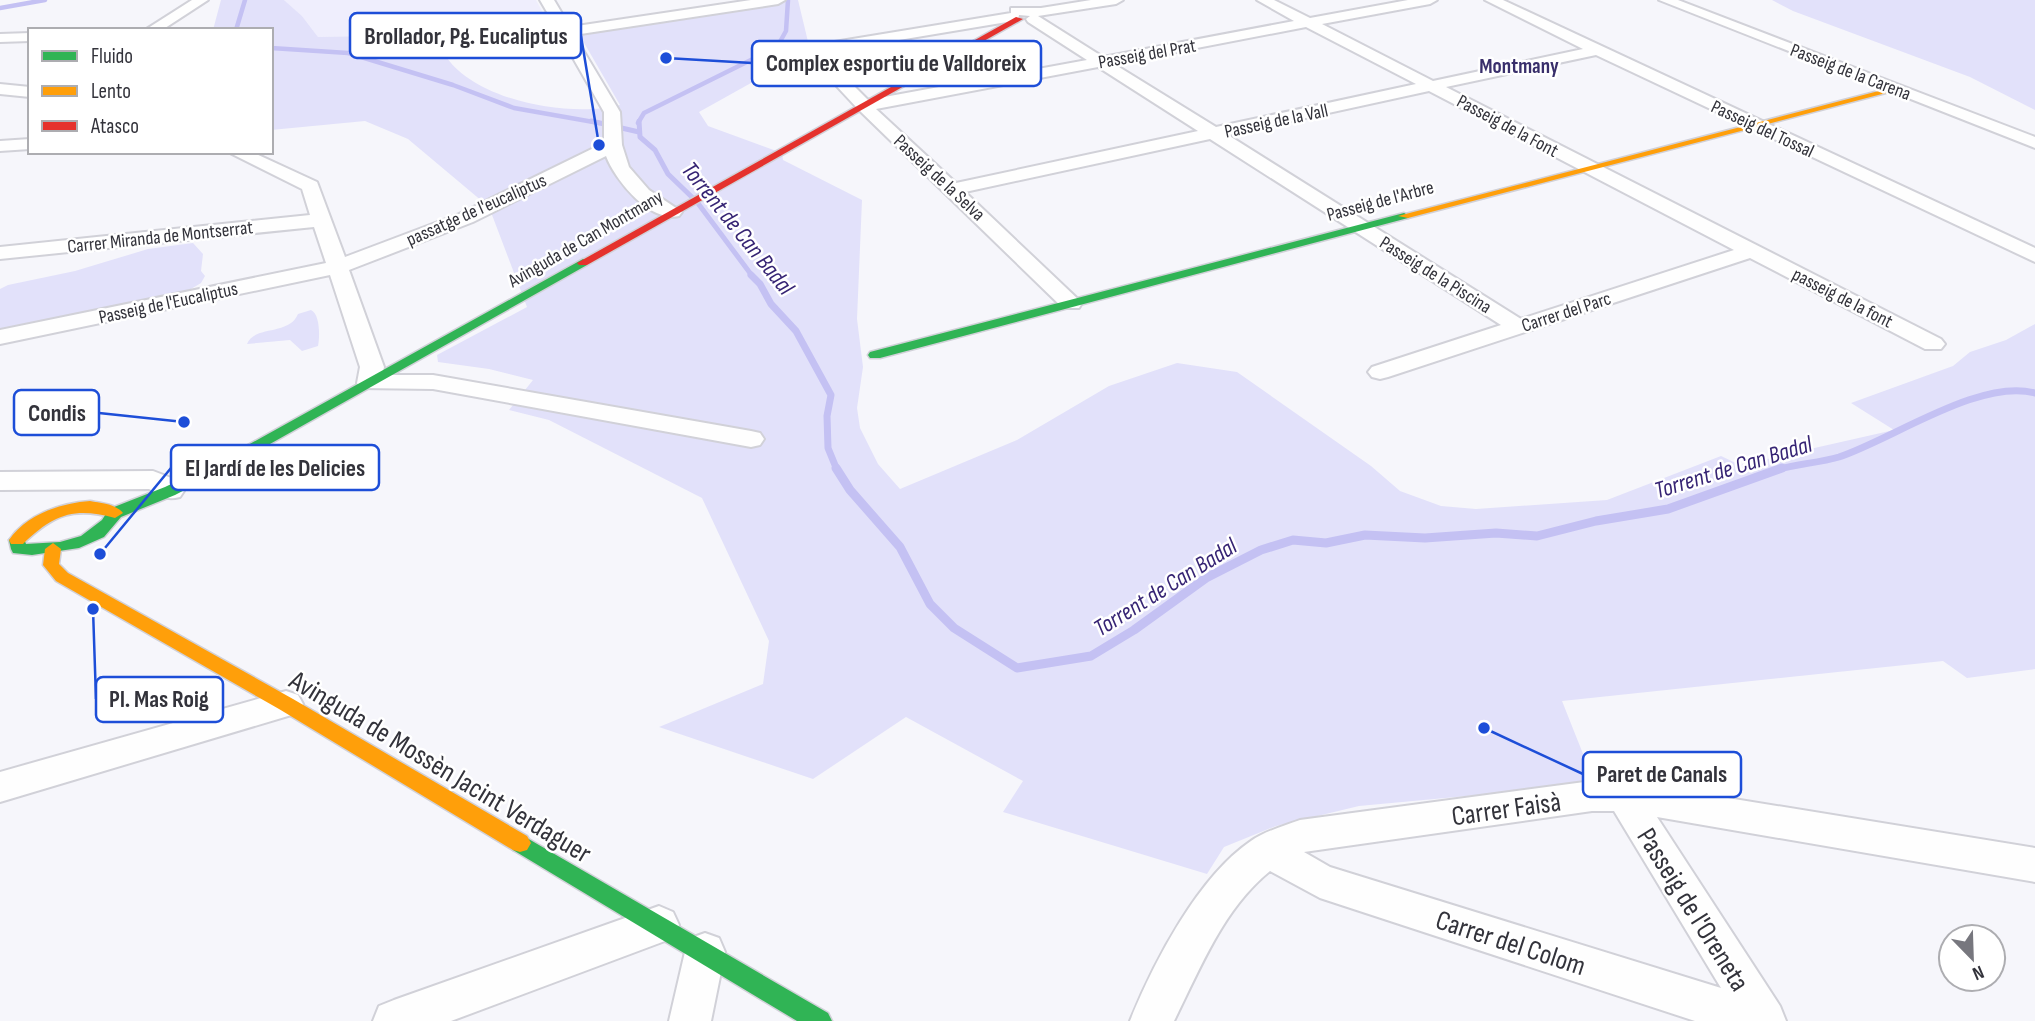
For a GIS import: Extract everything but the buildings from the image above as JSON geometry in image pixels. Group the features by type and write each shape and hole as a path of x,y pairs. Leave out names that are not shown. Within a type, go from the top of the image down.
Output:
{"street":[{"path":"155,28 201,0"},
{"path":"547,0 612,112 615,120 612,146 629,181 657,206 672,212"},
{"path":"449,49 566,32 717,4 778,0"},
{"name":"Passeig de la Piscina","path":"1003,0 1519,327"},
{"name":"Avinguda de Can Montmany","path":"114,513 216,469 1025,16 1116,0"},
{"name":"Passeig de la Font","path":"1264,0 1752,251"},
{"name":"Passeig del Prat","path":"864,106 1430,0"},
{"name":"Passeig del Tossal","path":"1492,0 2035,256"},
{"name":"Passeig de la Carena","path":"1666,0 2035,143"},
{"name":"Passeig de la Selva","path":"1025,16 810,50 864,106 1071,303"},
{"path":"0,38 28,37"},
{"name":"Passeig de la Vall","path":"953,189 1598,50"},
{"path":"0,89 28,92"},
{"name":"Passeig de l'Arbre","path":"876,355 1361,226 1896,89"},
{"path":"0,146 28,144"},
{"name":"passatge de l'eucaliptus","path":"337,267 466,218 612,146"},
{"path":"241,154 310,186 372,367 369,383 433,382 751,439"},
{"name":"Carrer Miranda de Montserrat","path":"2,255 320,220"},
{"name":"Carrer del Parc","path":"1380,372 1752,251"},
{"name":"passeig de la font","path":"1752,251 1933,344"},
{"name":"Passeig de l'Eucaliptus","path":"0,337 337,267"},
{"path":"0,481 153,480 170,491"},
{"path":"60,513 67,503 69,491 78,481"},
{"path":"0,543 17,540 37,521 60,513 100,507 114,513 112,521 100,531 73,544 53,549 19,549 17,540"},
{"name":"Avinguda de Mossèn Jacint Verdaguer","path":"53,549 51,565 62,576 286,704 820,1021"},
{"path":"0,787 286,704"},
{"name":"Carrer Faisà","path":"1151,1021 1212,908 1231,883 1268,850 1300,836 1592,796 1624,796 2035,865"},
{"name":"Passeig de l'Oreneta","path":"1624,796 1762,1021"},
{"name":"Carrer del Colom","path":"1268,850 1320,881 1762,1021"},
{"path":"394,1021 659,925"},
{"path":"690,1021 705,952"}],"shaded area":[{"path":"221,0 284,0 302,16 318,37 417,35 439,43 450,62 468,78 491,91 545,106 598,109 620,105 579,34 776,4 776,0 798,0 810,50 699,112 708,126 782,153 783,160 862,200 857,319 863,367 857,408 860,428 878,464 900,489 1017,440 1109,386 1177,363 1237,372 1371,466 1400,491 1441,506 1476,509 1607,500 1721,456 1740,465 1894,430 1851,403 1953,366 1970,352 2006,340 2035,324 2035,669 1967,678 1943,661 1562,701 1595,784 1359,806 1276,826 1224,847 1207,874 1003,812 1023,781 906,717 813,779 659,727 763,684 769,641 702,498 549,420 509,410 533,380 489,369 438,362 437,355 527,307 489,207 408,139 365,121 273,130 273,28 214,28"},
{"path":"284,0 536,0 550,26 535,33 441,47 439,43 417,35 318,37 302,16"},
{"path":"1772,0 2035,0 2035,110 1970,77 1793,11"},
{"path":"193,243 203,254 201,271 205,276 201,283 186,292 0,330 0,289 8,285 75,271 148,249"},
{"path":"311,310 318,321 318,346 302,351 290,340 247,344 257,334 287,325 294,321 298,314"}],"waterway":[{"path":"0,8 45,0"},
{"path":"237,28 245,0"},
{"name":"Torrent de Can Badal","path":"639,121 644,113 777,47 786,31 788,0"},
{"path":"273,48 348,53 453,85 514,108 599,123"},
{"path":"591,121 639,132"},
{"name":"Torrent de Can Badal","path":"639,121 640,137 655,150 668,174 697,202 753,277"},
{"name":"Torrent de Can Badal","path":"753,277 771,304 796,331 831,395 827,416 828,448 837,469"},
{"name":"Torrent de Can Badal","path":"1778,470 1839,457 1963,402 1989,394 2013,391 2035,393"},
{"name":"Torrent de Can Badal","path":"1778,470 1782,468"},
{"name":"Torrent de Can Badal","path":"837,469 850,490 900,547 930,604 954,628 1017,668 1091,656 1134,630 1206,578 1261,550 1293,540 1326,543 1365,535 1425,538 1496,533 1537,536 1596,521 1668,509 1778,470"}],"traffic: fast":[{"path":"875,355 1404,216"},
{"path":"17,540 19,549 32,550 60,548 86,540 108,524 115,513 170,491 226,463 583,263"},
{"path":"520,843 820,1021"}],"traffic: slow":[{"path":"1404,216 1897,89"},
{"path":"17,540 37,523 76,507 90,506 115,513"},
{"path":"53,549 51,565 62,577 286,704 520,843"}],"traffic: jam":[{"path":"583,263 1019,19"}],"place":[{"name":"Complex esportiu de Valldoreix","path":"666,58"},
{"name":"Brollador, Pg. Eucaliptus","path":"599,145"},
{"name":"Condis","path":"184,422"},
{"name":"El Jardí de les Delicies","path":"100,554"},
{"name":"Pl. Mas Roig","path":"93,609"},
{"name":"Paret de Canals","path":"1484,728"}],"district":[{"name":"Montmany","path":"1519,66"}]}
